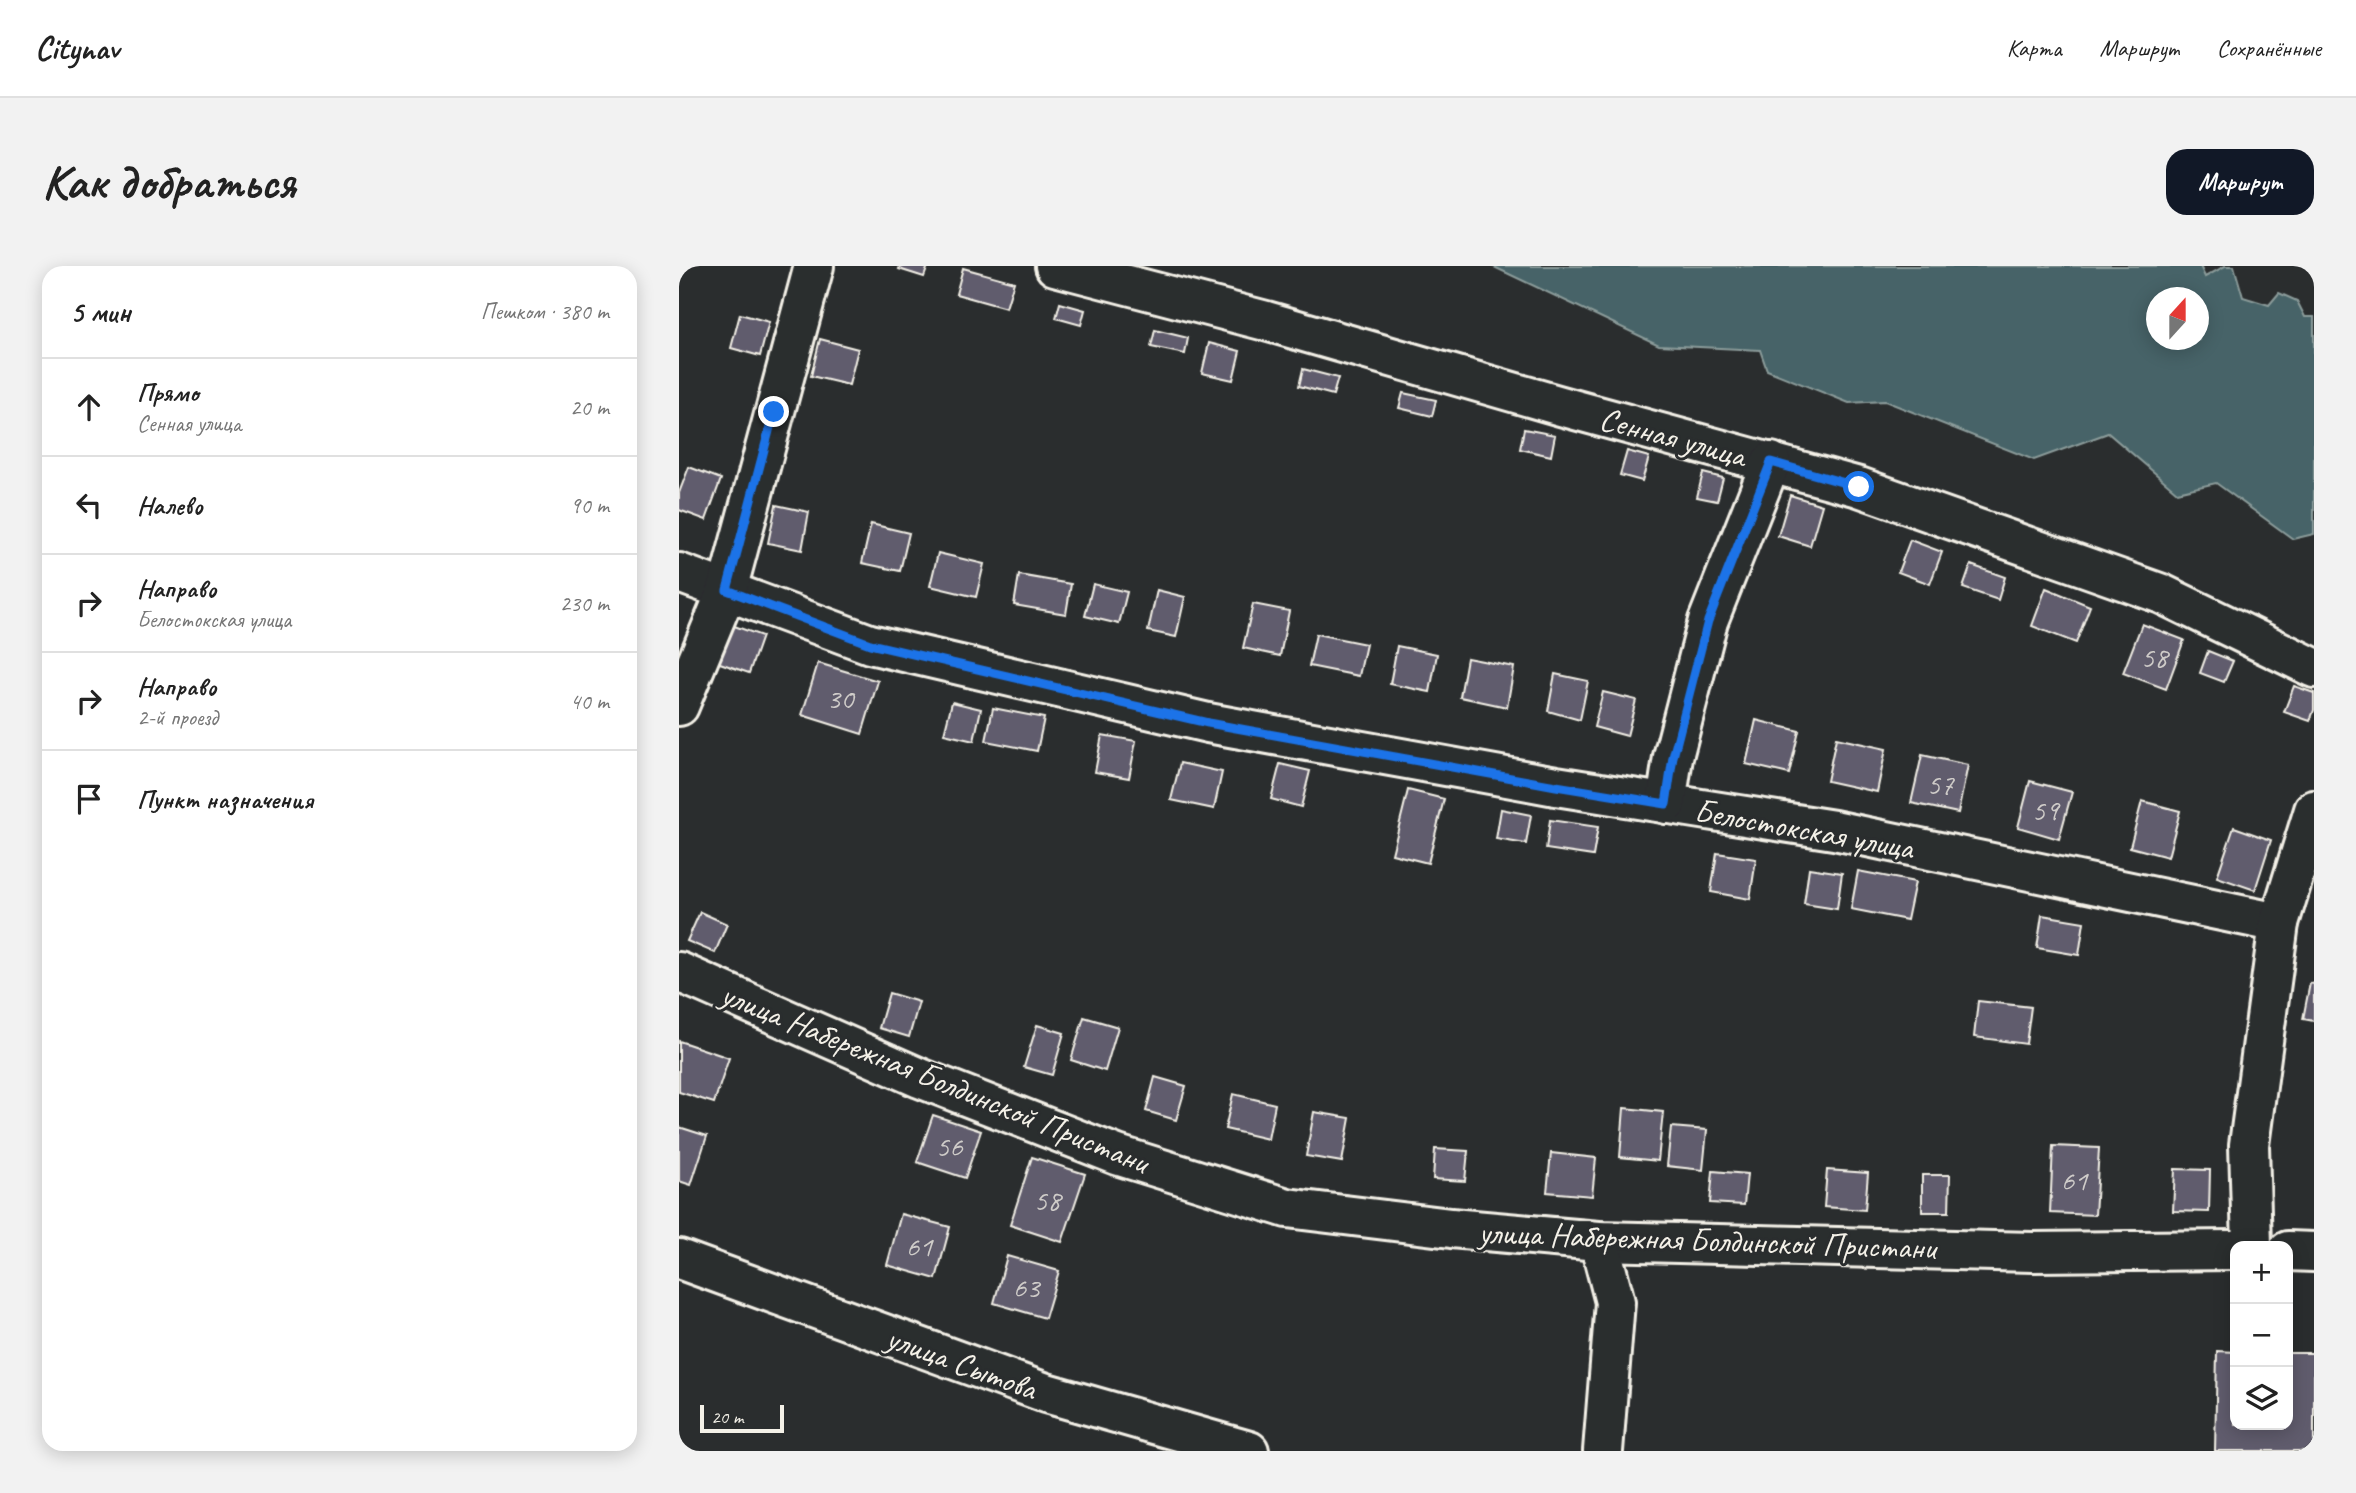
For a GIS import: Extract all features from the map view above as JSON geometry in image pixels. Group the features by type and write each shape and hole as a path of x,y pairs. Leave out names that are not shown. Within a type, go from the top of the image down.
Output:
{"street":[{"path":"679,706 727,590 814,266"},
{"name":"Сенная улица","path":"1055,266 1266,321 1560,406 1859,487 2162,594 2314,668"},
{"path":"1666,804 1673,757 1708,621 1771,462"},
{"name":"Белостокская улица","path":"679,573 870,644 1208,723 1556,786 1834,830 2279,923"},
{"path":"2252,1241 2249,1145 2279,923 2314,810"},
{"name":"улица Набережная Болдинской Пристани","path":"679,972 957,1093 1117,1154 1287,1208 1451,1228 1599,1241 2033,1252 2230,1250"},
{"path":"1599,1241 1615,1301 1602,1451"},
{"path":"2293,1251 2314,1252"},
{"name":"улица Сытова","path":"679,1259 1046,1393 1249,1451"}],"water":[{"path":"1492,266 2200,266 2205,277 2225,266 2234,266 2243,297 2269,305 2279,293 2297,301 2305,317 2314,317 2314,534 2293,539 2216,483 2177,492 2108,433 2034,460 1885,401 1849,403 1767,370 1760,350 1659,345"}],"building":[{"path":"900,266 928,266 924,277 899,269"},
{"path":"963,268 1014,282 1006,308 956,294"},
{"path":"1060,303 1085,310 1081,325 1056,318"},
{"path":"740,314 769,322 760,356 731,348"},
{"path":"1155,330 1188,338 1185,354 1151,347"},
{"path":"820,339 858,349 849,385 811,376"},
{"path":"1209,343 1240,351 1233,380 1202,373"},
{"path":"1303,369 1338,378 1333,395 1299,386"},
{"path":"1403,393 1436,400 1432,416 1399,408"},
{"path":"1524,429 1555,435 1551,456 1520,449"},
{"path":"1627,451 1649,457 1642,481 1620,475"},
{"path":"689,467 721,479 706,520 679,510 679,493"},
{"path":"1703,473 1723,478 1717,501 1697,497"},
{"path":"1790,495 1822,505 1810,546 1778,536"},
{"path":"776,505 809,512 802,550 768,543"},
{"path":"871,524 909,533 900,571 862,563"},
{"path":"1910,540 1942,552 1930,584 1898,572"},
{"path":"938,553 984,564 976,597 930,586"},
{"path":"1971,565 2005,577 1998,600 1963,588"},
{"path":"1019,575 1071,584 1066,614 1014,605"},
{"path":"1093,584 1127,592 1119,624 1085,616"},
{"path":"2046,588 2090,606 2076,643 2032,626"},
{"path":"1157,590 1185,597 1176,637 1148,631"},
{"path":"1253,604 1289,611 1280,656 1243,648"},
{"path":"726,623 762,636 749,673 714,661"},
{"path":"2142,624 2184,640 2166,689 2123,673"},
{"path":"1316,634 1366,644 1359,676 1309,666"},
{"path":"1397,646 1437,654 1430,692 1390,684"},
{"path":"2208,651 2233,661 2224,682 2200,673"},
{"path":"1467,658 1514,667 1507,707 1460,697"},
{"path":"818,663 878,681 862,734 802,715"},
{"path":"1555,674 1588,681 1580,720 1548,711"},
{"path":"2294,686 2314,693 2314,710 2310,721 2284,712"},
{"path":"1603,692 1636,700 1627,736 1594,727"},
{"path":"952,702 981,709 974,741 944,734"},
{"path":"993,708 1044,718 1037,751 986,741"},
{"path":"1756,720 1799,731 1789,774 1746,764"},
{"path":"1102,735 1136,741 1129,778 1095,772"},
{"path":"1836,738 1886,749 1877,792 1827,781"},
{"path":"1922,755 1968,765 1958,813 1911,803"},
{"path":"1180,763 1222,772 1214,809 1171,800"},
{"path":"1280,764 1310,771 1301,807 1271,799"},
{"path":"2030,781 2072,792 2059,839 2018,827"},
{"path":"1408,790 1444,799 1428,863 1392,854"},
{"path":"2142,801 2180,811 2168,857 2130,847"},
{"path":"1501,809 1531,815 1526,844 1496,839"},
{"path":"1550,820 1598,827 1593,856 1546,849"},
{"path":"2234,827 2271,840 2255,890 2217,877"},
{"path":"1717,853 1756,859 1750,899 1711,892"},
{"path":"1809,868 1842,873 1837,909 1804,904"},
{"path":"1858,871 1915,882 1907,920 1851,909"},
{"path":"700,912 727,924 715,953 687,941"},
{"path":"2042,915 2084,922 2079,955 2037,948"},
{"path":"2310,983 2314,984 2314,1021 2303,1019"},
{"path":"889,993 919,1002 909,1037 879,1028"},
{"path":"1978,1001 2031,1007 2026,1044 1974,1037"},
{"path":"1084,1017 1118,1027 1105,1071 1071,1060"},
{"path":"1037,1025 1064,1033 1052,1075 1024,1067"},
{"path":"679,1041 729,1058 714,1103 679,1092"},
{"path":"1155,1077 1186,1086 1176,1120 1146,1111"},
{"path":"1233,1094 1275,1104 1268,1139 1225,1129"},
{"path":"1624,1108 1663,1112 1658,1161 1620,1157"},
{"path":"1314,1112 1350,1118 1342,1162 1306,1156"},
{"path":"933,1115 981,1131 965,1178 917,1162"},
{"path":"679,1127 707,1136 691,1185 679,1181"},
{"path":"1671,1127 1707,1130 1703,1170 1667,1166"},
{"path":"2053,1146 2099,1148 2095,1215 2050,1213"},
{"path":"1435,1149 1468,1151 1465,1181 1433,1179"},
{"path":"1551,1153 1596,1158 1592,1196 1547,1192"},
{"path":"1032,1157 1085,1174 1062,1242 1010,1225"},
{"path":"2175,1169 2210,1170 2209,1212 2173,1211"},
{"path":"1827,1170 1868,1173 1865,1210 1824,1207"},
{"path":"1713,1171 1747,1174 1744,1205 1710,1203"},
{"path":"1922,1175 1950,1175 1949,1212 1922,1212"},
{"path":"901,1214 950,1227 936,1279 887,1265"},
{"path":"1007,1256 1059,1271 1045,1318 994,1303"},
{"path":"2217,1351 2230,1352 2230,1430 2293,1430 2293,1353 2314,1353 2314,1451 2215,1451"}],"route":[{"path":"774,412 727,590 870,644 1208,723 1666,804 1673,757 1708,621 1771,462 1859,487"}]}
